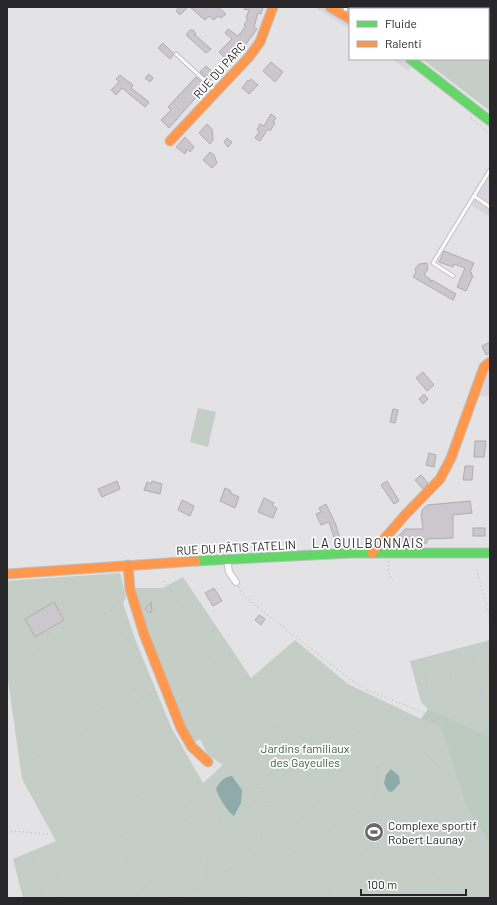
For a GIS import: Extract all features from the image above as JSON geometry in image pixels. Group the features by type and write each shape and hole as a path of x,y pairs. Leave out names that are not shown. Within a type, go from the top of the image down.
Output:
{"street":[{"name":"RUE DU PARC","path":"170,141 249,57 260,42 273,7"},
{"path":"330,7 346,14"},
{"path":"411,60 489,120"},
{"path":"372,553 440,479 451,458 484,367 490,362"},
{"name":"RUE DU PÂTIS TATELIN","path":"7,574 227,558 372,553 490,553"},
{"path":"227,558 228,572 236,582"},
{"path":"128,565 130,589 144,634 181,728 192,747 208,762"}],"lane":[{"path":"176,54 217,91"},
{"path":"452,276 433,263 490,170"},
{"path":"474,196 490,206"}],"path":[{"path":"390,553 388,569 393,580"},
{"path":"477,570 490,619"},
{"path":"163,580 185,612"},
{"path":"236,582 244,595 256,606 351,680 367,690 447,722"},
{"path":"11,667 111,610 122,598 120,586"},
{"path":"48,592 53,603"},
{"path":"60,612 76,602"},
{"path":"177,602 171,607 171,609 185,644 192,652 212,660 220,666 230,681 232,697 235,703 247,716 259,723 275,727 314,718 332,719 349,724 358,731 375,761 377,790 373,806 348,818 276,864 264,879 261,887"},
{"path":"111,610 151,681 155,692 151,694 141,699 32,760 72,832 191,766 151,694"},
{"path":"48,629 56,641"},
{"path":"472,659 482,695"},
{"path":"447,664 460,714"},
{"path":"427,686 490,668"},
{"path":"423,690 426,701 431,700 424,672"},
{"path":"47,739 148,682"},
{"path":"135,689 141,699"},
{"path":"490,701 476,709 448,717 447,722 469,802 482,826 490,837"},
{"path":"482,718 490,716"},
{"path":"358,731 384,731 413,742 439,766 450,773 462,776 490,770"},
{"path":"376,767 396,758 406,777 411,782 420,779 449,775 450,773"},
{"path":"208,762 223,775"},
{"path":"90,898 91,888 121,878 127,870 129,859 121,836 130,830 139,830 154,820 163,809 186,805 206,793 231,765 245,770 259,787 263,798 268,802 275,802 292,792 308,815 298,821 303,828"},
{"path":"206,793 206,798 213,810 239,849 257,883 261,887"},
{"path":"263,798 258,799 250,807 246,816 242,836 249,852 259,858 264,879"},
{"path":"305,811 322,800"},
{"path":"268,802 269,812 284,836"},
{"path":"144,887 150,882 146,860 151,844 160,835 179,822 213,810"},
{"path":"140,888 150,887 167,897 171,897 193,892 200,887 206,878 208,871 205,838 212,823 219,819"},
{"path":"268,849 260,837 276,824"},
{"path":"7,832 15,831 49,834"},
{"path":"328,898 332,882 339,871 400,832 404,832 444,886 460,898"},
{"path":"225,872 219,857 239,849"},
{"path":"32,858 42,898"},
{"path":"52,858 63,898"},
{"path":"90,874 87,866 98,862 121,866 133,873 137,879 140,888 135,898"},
{"path":"206,878 234,869"},
{"path":"239,898 259,890 261,887 297,875 312,875 332,882"}],"shaded area":[{"path":"315,7 465,7 349,8 349,28"},
{"path":"393,60 418,60 408,71"},
{"path":"490,174 490,217 471,205"},
{"path":"490,362 490,396 474,396"}],"green space":[{"path":"490,7 490,111 423,60 489,60 489,8 464,8"},
{"path":"198,408 216,412 208,447 190,442"},
{"name":"Jardins familiaux des Gayeulles","path":"120,573 126,597 123,603 135,639 171,727 203,783 223,765 208,755 200,739 194,742 181,723 147,637 133,588 163,588 183,577 251,678 295,640 348,684 421,719 428,709 421,702 410,661 490,640 490,898 23,898 13,859 56,841 22,779 7,673 7,581"},
{"path":"428,709 490,737 490,844 468,810 441,727 421,719"}],"water":[{"path":"391,769 399,776 400,783 392,792 388,791 384,783 386,775"},
{"path":"232,776 242,790 241,803 234,816 229,812 216,789 222,780"}],"building":[{"path":"179,7 188,7 180,15 176,11"},
{"path":"190,7 218,7 226,14 221,18 218,16 214,20 209,16 205,20"},
{"path":"244,7 263,7 261,14 258,13 254,27 257,29 243,48 238,44 225,58 219,52 232,39 225,33 228,29 238,36 246,26 244,25 248,19 246,18 249,10 244,9"},
{"path":"190,30 193,30 196,34 195,35 211,49 206,53 186,35"},
{"path":"163,43 173,53 170,59 158,48"},
{"path":"271,62 283,72 275,82 263,71"},
{"path":"206,66 216,75 210,81 200,72"},
{"path":"149,74 153,78 150,82 145,78"},
{"path":"120,75 133,85 131,88 149,102 145,107 122,88 116,95 111,90 119,82 116,79"},
{"path":"196,77 206,86 169,128 161,120 171,110 168,107"},
{"path":"251,79 258,85 249,94 242,88 248,80 249,81"},
{"path":"271,114 276,118 273,122 275,123 270,131 268,129 260,141 255,138 259,132 257,130 260,124 264,126"},
{"path":"207,124 212,129 213,140 210,144 199,133"},
{"path":"185,137 194,147 190,152 187,149 185,154 176,147"},
{"path":"227,138 232,142 228,147 224,142"},
{"path":"210,152 214,155 217,163 212,168 203,160"},
{"path":"444,251 474,263 470,272 473,276 466,291 457,287 465,268 454,264 453,267 439,262"},
{"path":"427,263 428,269 424,275 430,279 431,282 432,280 456,294 453,300 413,277 416,272 415,269 419,264"},
{"path":"490,342 490,353 486,355 482,346"},
{"path":"423,372 434,385 427,391 416,378"},
{"path":"424,394 428,399 423,404 419,399"},
{"path":"393,409 398,410 395,423 390,422"},
{"path":"475,441 486,441 484,457 474,457"},
{"path":"429,453 436,455 434,467 426,465"},
{"path":"465,466 473,466 472,480 463,480"},
{"path":"421,475 428,483 423,489 415,480"},
{"path":"117,481 120,489 102,497 98,489"},
{"path":"152,481 162,484 160,494 144,490 147,482 151,484"},
{"path":"387,481 399,501 394,504 381,485"},
{"path":"225,488 231,491 230,493 239,497 235,508 220,501"},
{"path":"264,498 274,503 272,506 277,508 273,518 258,512"},
{"path":"182,500 194,506 190,516 178,510"},
{"path":"470,501 472,513 453,515 453,538 427,539 427,543 401,544 401,541 394,541 405,529 423,529 421,514 422,510 427,505"},
{"path":"326,504 336,525 340,539 335,540 329,522 321,525 316,514 321,512 319,508"},
{"path":"473,528 485,528 485,536 473,536"},
{"path":"214,588 222,601 213,606 205,593"},
{"path":"54,602 64,620 35,637 25,619"},
{"path":"151,602 152,612 148,612 145,609"},
{"path":"259,615 265,619 261,625 255,620"}],"traffic: fast":[{"path":"411,60 490,121"},
{"path":"196,561 352,553 490,553"}],"traffic: slow":[{"path":"170,141 249,57 260,42 273,7"},
{"path":"330,7 349,18"},
{"path":"372,553 405,515 440,479 451,458 484,367 490,362"},
{"path":"7,574 196,561"},
{"path":"128,565 130,589 144,634 181,728 192,747 208,762"}],"place":[{"name":"Complexe sportif Robert Launay","path":"374,832"}],"district":[{"name":"LA GUILBONNAIS","path":"368,543"}]}
